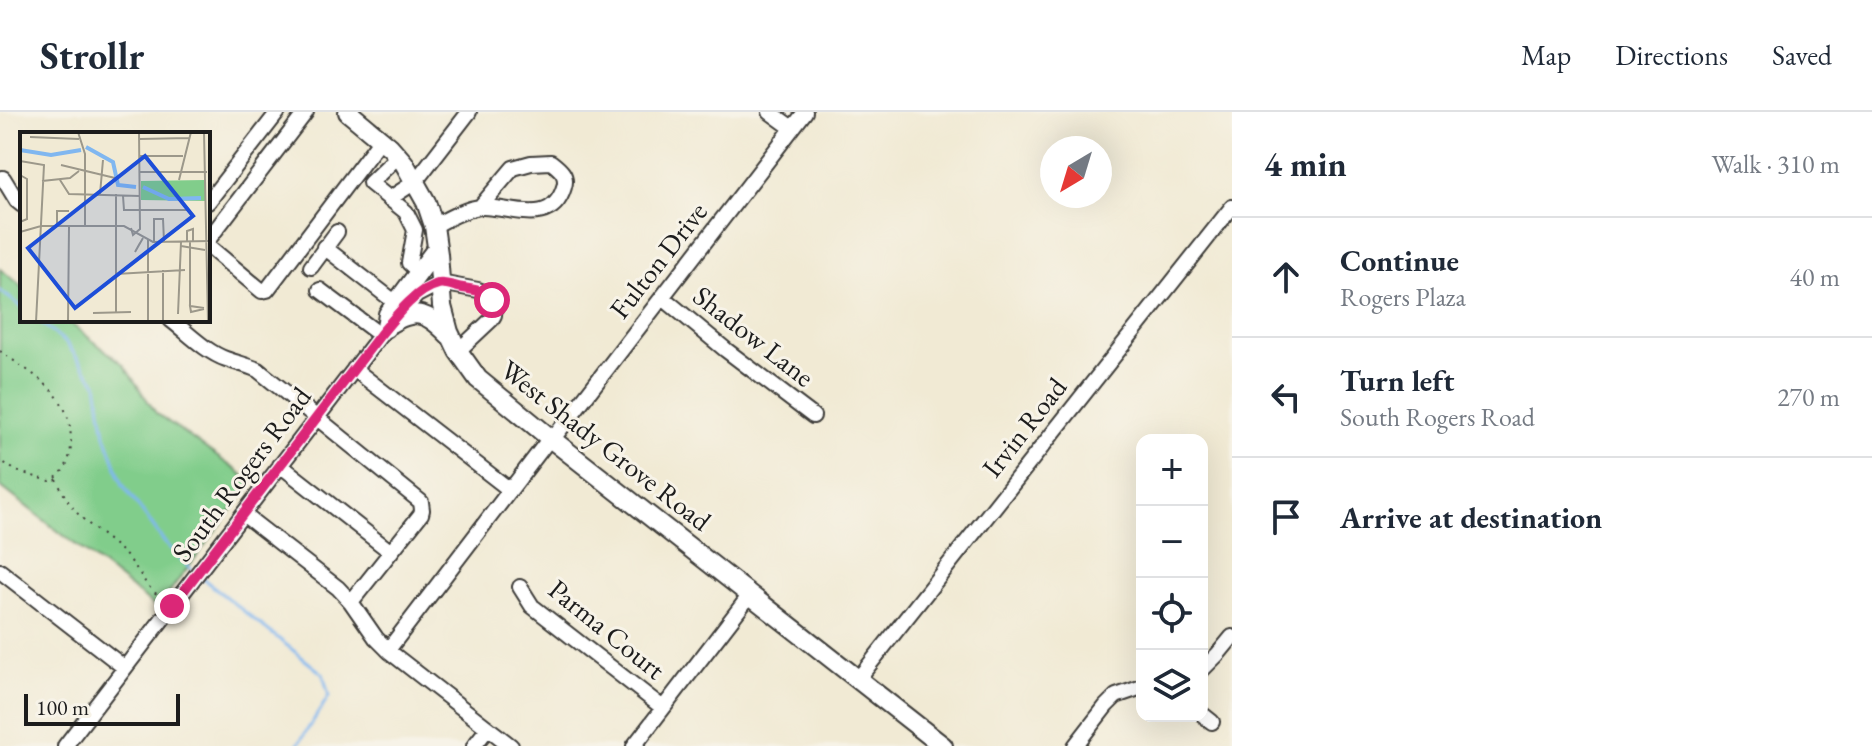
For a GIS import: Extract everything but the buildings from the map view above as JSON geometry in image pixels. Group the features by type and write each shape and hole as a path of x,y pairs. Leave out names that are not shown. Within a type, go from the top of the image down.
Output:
{"main road":[{"name":"West Shady Grove Road","path":"348,112 398,156 415,182 431,218 442,306 455,344 478,379 935,743"},
{"path":"385,328 388,314 437,248"},
{"path":"385,328 410,314 421,315 439,325 455,344"}],"street":[{"path":"210,199 278,112"},
{"path":"210,237 306,112"},
{"path":"389,199 415,182 469,112"},
{"path":"770,112 792,128"},
{"name":"Fulton Drive","path":"388,650 805,112"},
{"path":"210,248 262,291 267,290 381,139"},
{"path":"398,156 370,183 406,212 415,230 409,263 419,272"},
{"path":"410,220 480,207 520,213 548,210 559,200 566,184 563,172 551,162 513,168 480,207"},
{"path":"3,178 20,203"},
{"name":"Irvin Road","path":"858,679 1232,207"},
{"path":"311,267 337,232"},
{"path":"324,247 396,303"},
{"path":"440,283 486,293 495,304 491,320 455,344"},
{"name":"South Rogers Road","path":"65,746 385,328 417,295 440,283"},
{"path":"320,290 385,328"},
{"name":"Shadow Lane","path":"662,297 813,416"},
{"path":"174,322 214,353 258,370 421,502 421,514 351,602"},
{"path":"354,369 510,490"},
{"path":"280,465 391,552"},
{"path":"243,514 338,588 388,650 511,746"},
{"path":"0,571 125,668"},
{"name":"Parma Court","path":"520,587 532,606 663,708"},
{"path":"634,746 750,595"},
{"path":"1208,664 1232,637"},
{"path":"1075,746 1116,696 1136,689"},
{"path":"474,746 488,728"}],"path":[{"path":"0,351 52,389 63,404 69,420 71,452 67,465 56,479 50,481 16,471 0,460"},
{"path":"56,479 80,516 130,560 148,588 172,606"}],"green space":[{"path":"0,269 20,284 20,322 69,322 123,364 156,413 253,482 157,608 0,486"}],"waterway":[{"path":"0,291 20,306"},
{"path":"40,322 66,343 97,384 105,435 123,485 165,543 193,571"},
{"path":"202,578 323,674 329,696 297,746"}],"route":[{"path":"172,606 408,302 440,283 478,290 492,300"}]}
